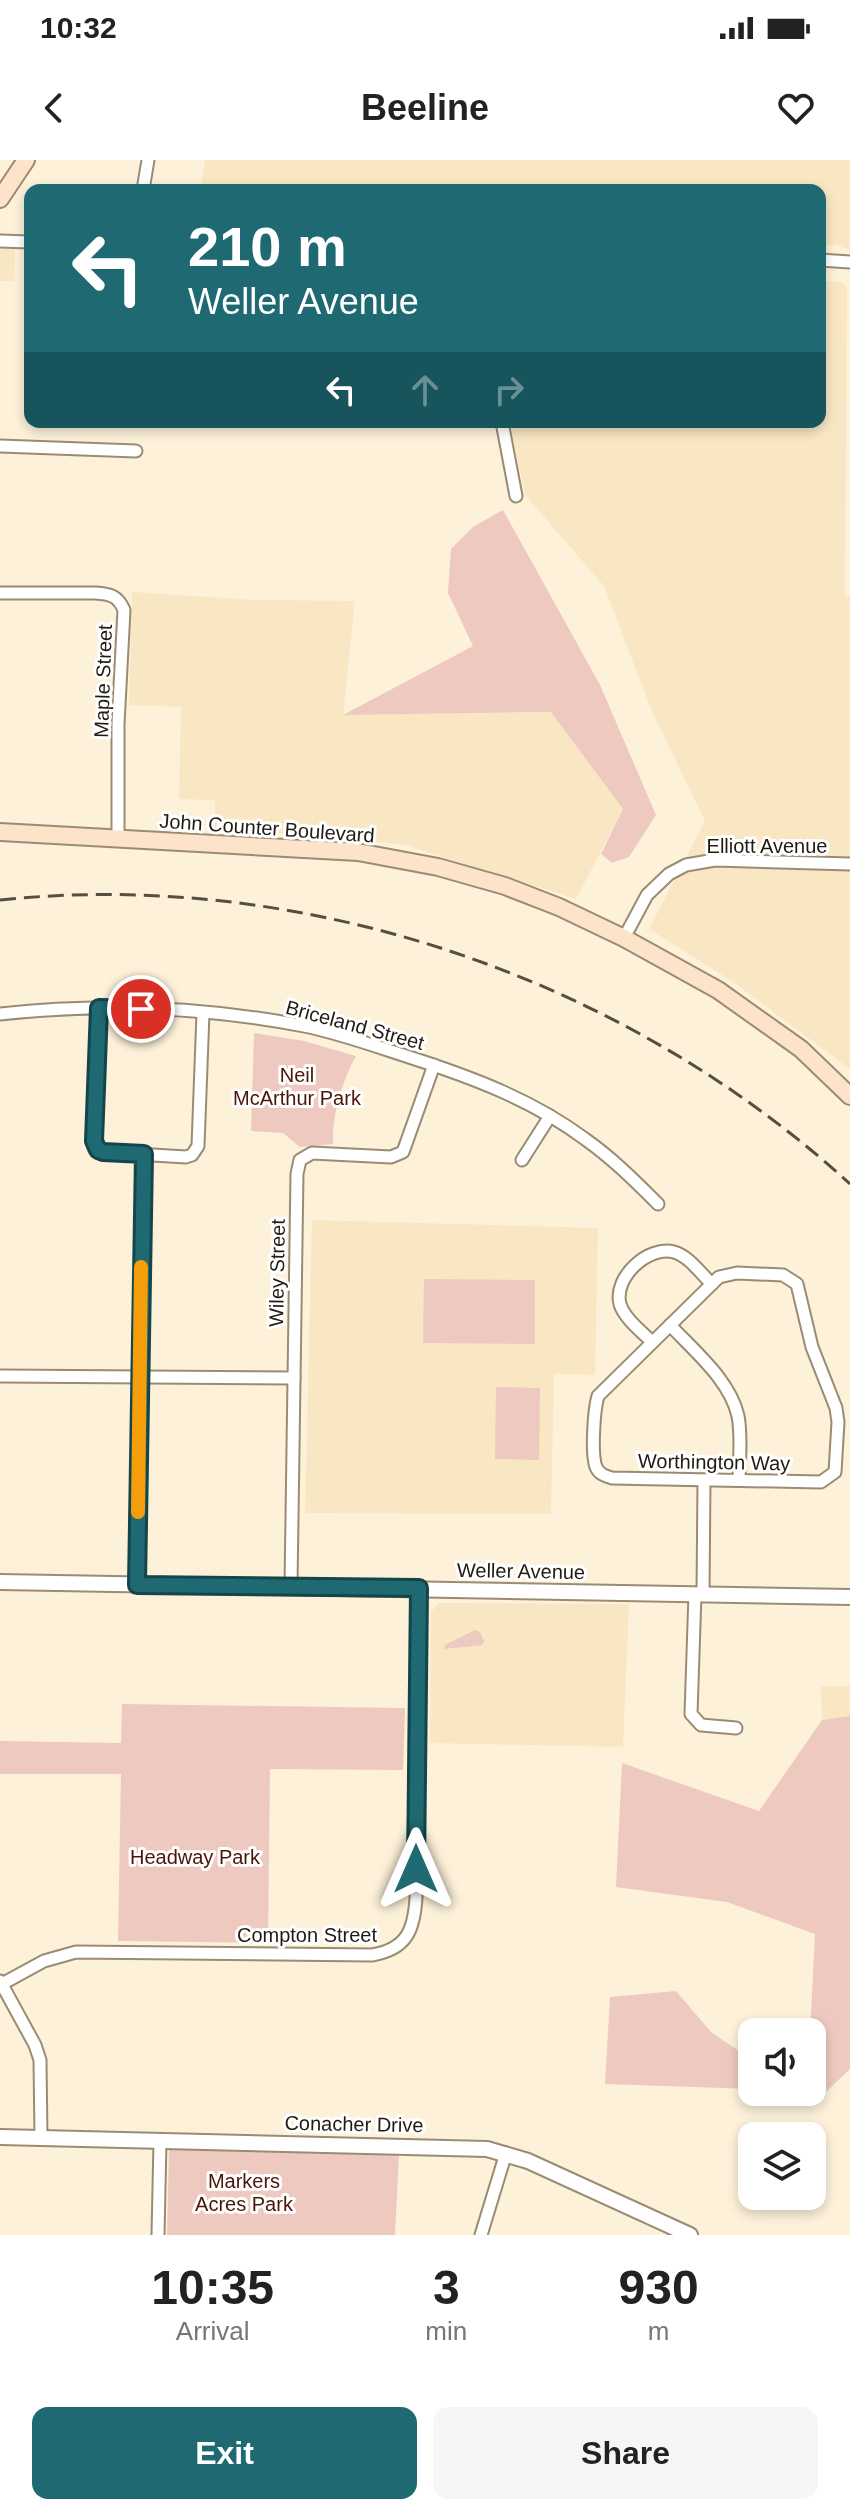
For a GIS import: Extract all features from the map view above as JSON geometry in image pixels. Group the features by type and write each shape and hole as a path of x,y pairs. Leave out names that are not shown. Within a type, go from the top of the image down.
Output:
{"main road":[{"path":"0,199 26,160"},
{"name":"John Counter Boulevard","path":"0,832 358,852 401,859 505,886 624,938 718,990 801,1049 850,1096"}],"street":[{"path":"144,184 148,160"},
{"path":"0,241 24,242"},
{"path":"826,260 850,262"},
{"path":"503,428 516,496"},
{"path":"0,446 136,451"},
{"name":"Maple Street","path":"0,593 95,593 109,594 119,599 124,610 118,724 118,838"},
{"name":"Elliott Avenue","path":"624,938 647,895 669,874 686,865 715,860 850,864"},
{"path":"99,1008 94,1147 103,1152 186,1157 196,1150 203,1013"},
{"name":"Briceland Street","path":"0,1014 99,1008 203,1013 307,1027 434,1065 488,1085 550,1116 585,1138 658,1204"},
{"name":"Wiley Street","path":"291,1586 297,1174 300,1160 312,1153 391,1157 403,1152 434,1065"},
{"path":"522,1160 550,1116"},
{"path":"137,1585 144,1154"},
{"path":"652,1342 622,1309 619,1296 625,1277 648,1256 665,1251 685,1257 712,1284"},
{"name":"Worthington Way","path":"768,1273 783,1275 797,1284 812,1347 844,1422 837,1466 827,1480 612,1478 602,1475 596,1467 598,1396 712,1284 728,1274 768,1273"},
{"path":"670,1325 722,1383 734,1404 740,1430 739,1480"},
{"path":"0,1376 294,1378"},
{"path":"704,1480 691,1714 701,1725 736,1728"},
{"name":"Weller Avenue","path":"0,1582 850,1597"},
{"name":"Compton Street","path":"1,1982 44,1961 76,1952 372,1955 387,1953 404,1941 411,1929 416,1898 419,1588"},
{"path":"1,1982 40,2060 41,2138"},
{"name":"Conacher Drive","path":"0,2137 462,2146 506,2153 528,2161 690,2235"},
{"path":"158,2235 160,2141"},
{"path":"481,2235 506,2153"}],"shaded area":[{"path":"205,160 850,160 850,250 826,245 826,184 202,184"},
{"path":"0,247 15,248 14,281 0,281"},
{"path":"826,281 842,282 847,288 845,596 850,597 850,1069 733,982 649,929 705,821 653,714 604,586 525,495 511,428 826,428"},
{"path":"132,592 256,600 355,601 343,715 552,712 623,809 576,899 405,845 318,835 215,831 215,800 179,799 181,707 129,705"},
{"path":"312,1220 598,1228 595,1375 554,1374 551,1514 305,1513"},
{"path":"439,1603 629,1604 623,1747 430,1743 431,1612"},
{"path":"821,1686 850,1686 850,1716 822,1720"}],"green space":[{"path":"503,510 600,685 656,815 629,857 612,863 601,854 623,809 551,712 343,715 473,646 448,593 451,549 473,527"},
{"name":"Neil McArthur Park","path":"254,1033 304,1041 356,1056 339,1099 333,1144 300,1147 283,1133 251,1131"},
{"path":"424,1279 535,1280 535,1344 423,1343"},
{"path":"496,1387 540,1388 539,1460 495,1459"},
{"path":"475,1630 480,1632 484,1641 482,1645 444,1649 445,1645"},
{"name":"Headway Park","path":"122,1704 405,1708 403,1770 270,1769 268,1943 118,1941 121,1774 0,1774 0,1741 121,1743"},
{"path":"850,1716 850,2069 826,2092 826,2018 811,2018 815,1934 727,1902 616,1887 622,1763 759,1811 822,1720"},
{"path":"676,1991 711,2032 738,2050 738,2089 605,2084 610,1997"},
{"name":"Markers Acres Park","path":"169,2149 399,2153 395,2235 167,2235"}],"railway":[{"path":"0,900 115,895 230,902 344,921 455,953 563,995 665,1048 761,1111 850,1184"}],"slow traffic":[{"path":"138,1512 141,1267"}],"route":[{"path":"141,1009 99,1008 94,1141 94,1147 103,1152 144,1154 137,1585 419,1588 416,1869"}]}
